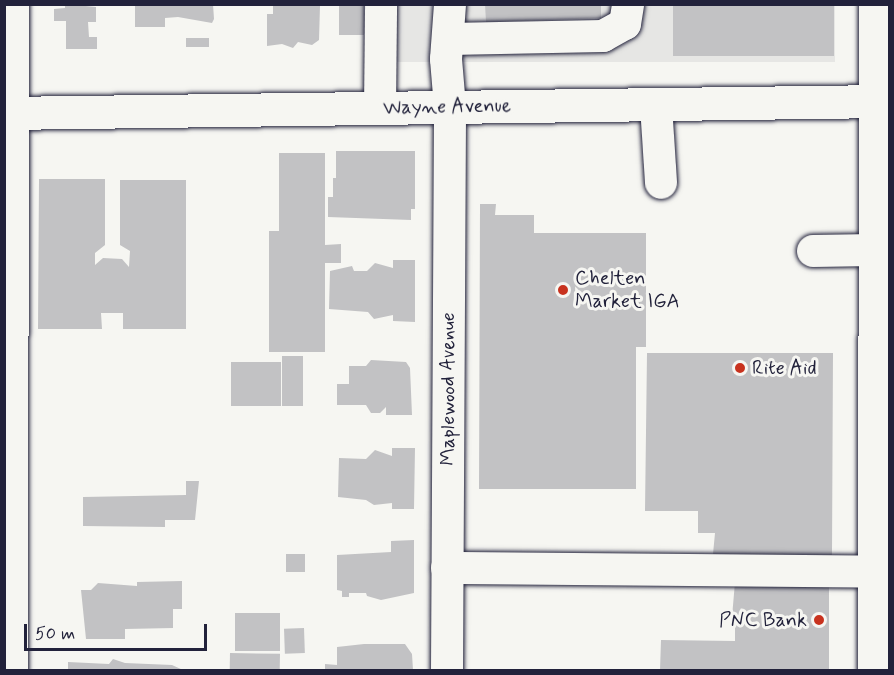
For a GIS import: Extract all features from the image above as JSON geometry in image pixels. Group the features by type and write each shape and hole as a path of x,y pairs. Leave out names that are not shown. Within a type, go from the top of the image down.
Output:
{"main road":[{"name":"Wayne Avenue","path":"9,113 882,102"}],"street":[{"path":"12,670 8,588 9,113 13,4"},
{"path":"380,108 381,4"},
{"name":"Maplewood Avenue","path":"447,670 450,107 448,39 450,4"},
{"path":"448,39 603,36 625,24 628,4"},
{"path":"874,670 873,572 882,529 881,326 874,250 882,102 875,4"},
{"path":"656,105 661,183"},
{"path":"813,251 874,250"},
{"path":"447,568 873,572"}],"shaded area":[{"path":"372,5 835,5 835,62 372,62"}],"building":[{"path":"65,4 96,7 96,22 88,22 89,37 97,37 97,49 66,49 66,21 54,21 54,9 65,8"},
{"path":"135,4 213,4 214,19 212,23 178,17 165,18 165,27 135,27"},
{"path":"273,4 320,6 319,40 312,45 298,42 293,48 282,44 267,46 267,14 273,14"},
{"path":"339,4 364,4 364,35 339,35"},
{"path":"485,4 601,4 601,18 486,22"},
{"path":"673,4 834,4 834,56 673,56"},
{"path":"186,38 209,38 209,47 186,47"},
{"path":"336,151 415,151 415,209 411,209 411,220 328,217 328,197 333,197 333,178 336,178"},
{"path":"279,153 325,153 325,245 341,244 341,263 325,263 325,352 269,352 269,231 279,231"},
{"path":"39,179 105,179 105,245 95,253 95,265 103,258 122,259 129,267 130,251 120,245 120,180 186,180 186,329 123,329 123,313 101,313 102,329 38,329"},
{"name":"Chelten Market IGA","path":"480,204 496,204 495,215 534,215 534,233 646,233 646,347 636,347 636,489 479,489"},
{"path":"393,260 415,260 415,322 393,321 393,315 374,319 368,312 329,309 330,271 352,266 354,271 367,271 375,263 393,268"},
{"path":"647,353 833,353 832,555 713,554 715,533 698,533 698,511 645,511"},
{"path":"282,356 303,356 303,406 282,406"},
{"path":"371,360 406,362 410,368 412,415 386,415 386,407 380,413 371,413 366,405 337,405 337,384 349,384 349,366 366,366"},
{"path":"231,362 281,362 281,406 231,406"},
{"path":"392,448 415,448 414,509 392,509 392,503 374,505 366,500 338,497 339,458 366,459 375,450 392,456"},
{"path":"186,481 199,481 195,520 165,520 165,527 83,526 83,497 186,495"},
{"path":"414,540 414,593 381,600 367,596 366,593 349,593 349,597 342,597 342,591 337,590 337,555 391,552 391,541"},
{"path":"286,554 305,554 305,572 286,572"},
{"path":"182,581 182,609 173,609 173,628 125,629 125,639 86,639 81,590 91,590 98,583 137,586 137,582"},
{"path":"735,582 829,583 829,670 660,670 661,640 735,641 735,617 732,617"},
{"path":"235,613 280,613 280,651 235,651"},
{"path":"304,628 305,653 285,654 284,629"},
{"path":"364,644 405,644 412,654 413,670 325,670 325,664 337,665 337,647"},
{"path":"230,653 280,654 280,670 230,670"},
{"path":"113,659 125,663 172,665 183,670 68,670 68,662 109,664"}],"place":[{"name":"Chelten Market IGA","path":"563,290"},
{"name":"Rite Aid","path":"740,368"},
{"name":"PNC Bank","path":"819,620"}]}
